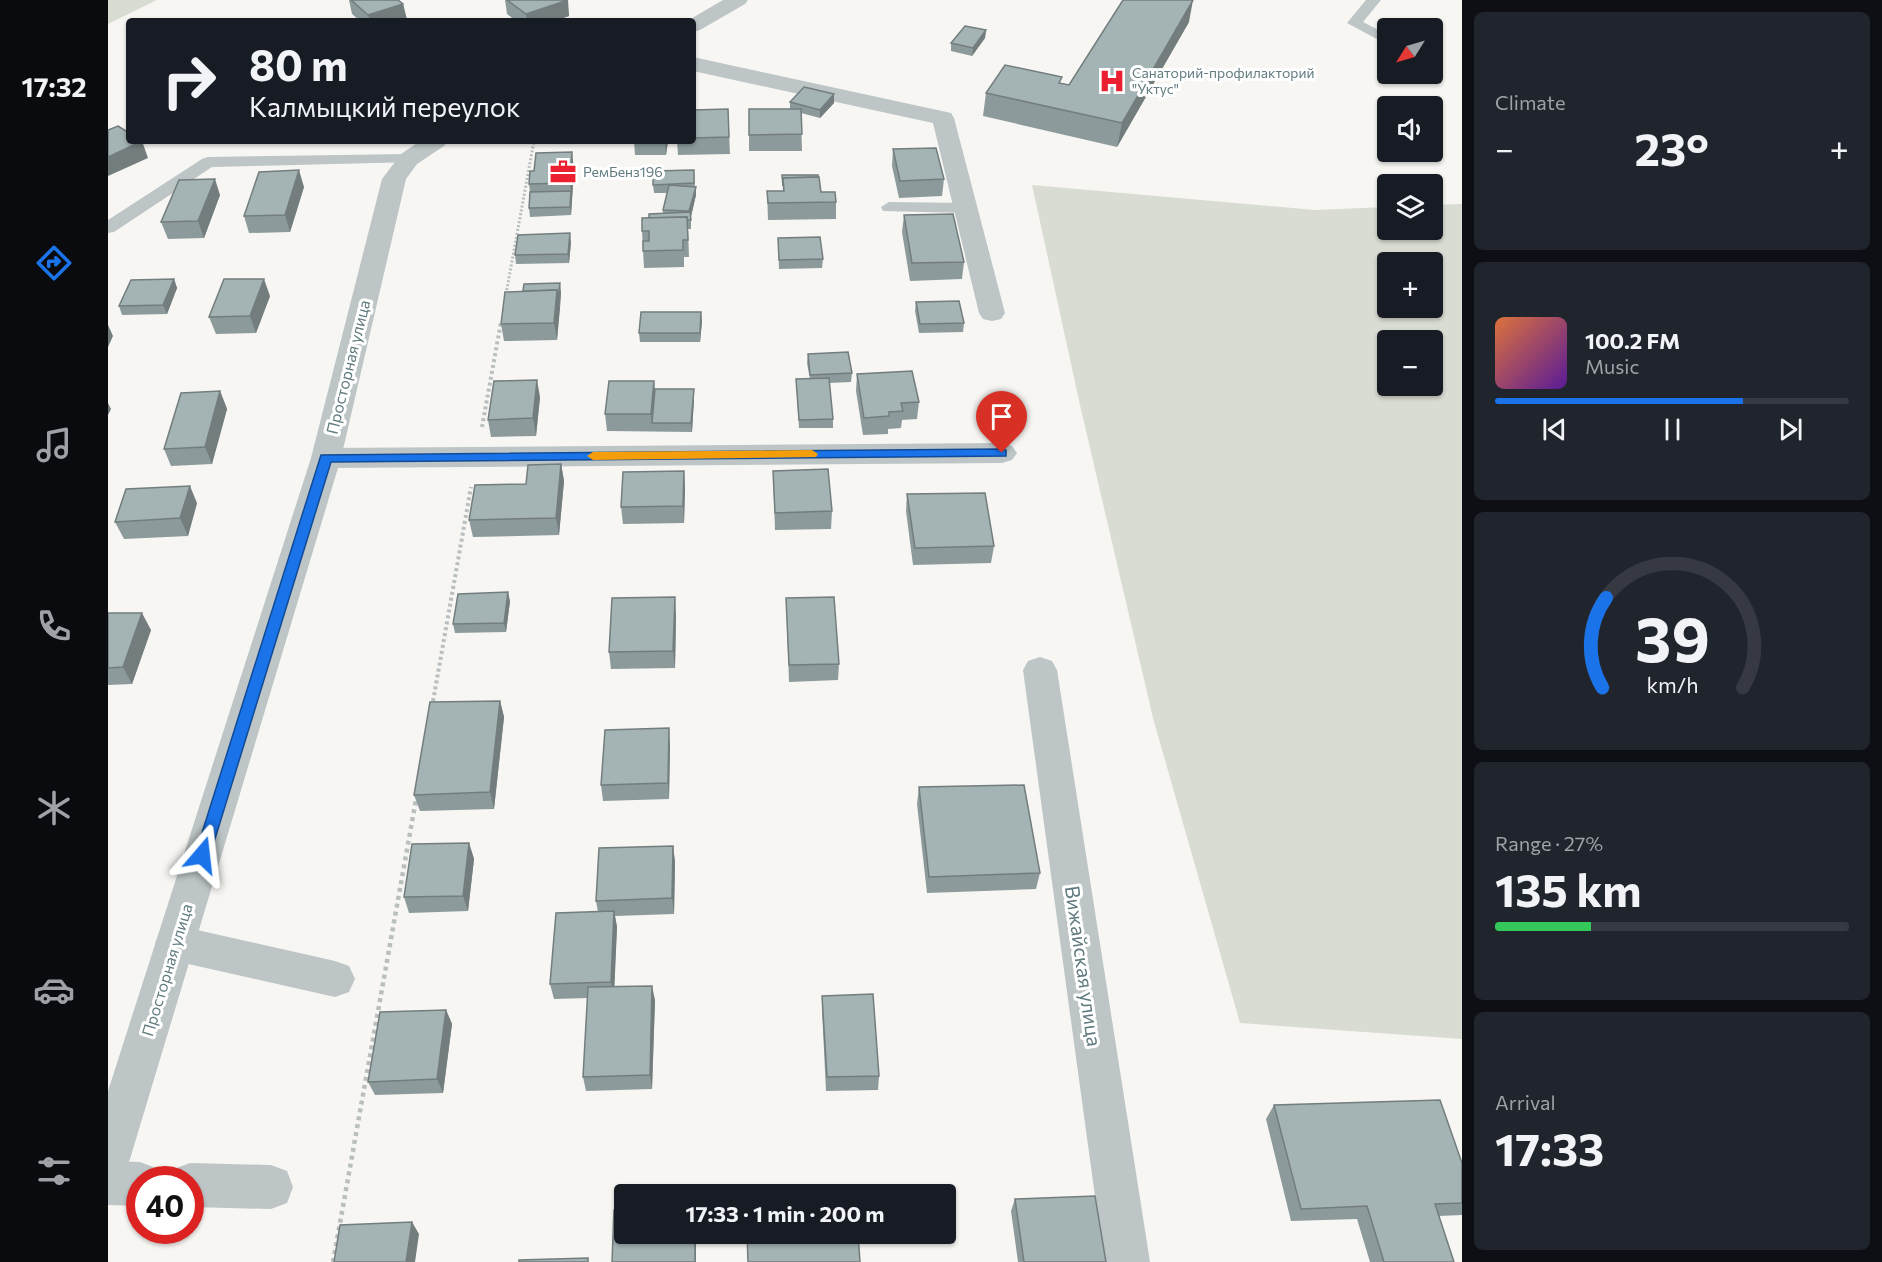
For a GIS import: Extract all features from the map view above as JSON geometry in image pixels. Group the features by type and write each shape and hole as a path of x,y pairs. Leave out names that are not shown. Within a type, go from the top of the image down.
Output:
{"street":[{"path":"696,24 738,0"},
{"path":"696,65 943,118 992,313"},
{"name":"Просторная улица","path":"108,1159 326,458 394,179 409,159 432,144"},
{"path":"326,458 1002,453"},
{"name":"Вижайская улица","path":"1040,670 1127,1262"},
{"path":"175,943 335,979"},
{"path":"108,1183 126,1184"},
{"path":"204,1185 271,1187"}],"lane":[{"path":"1354,23 1374,0"},
{"path":"1354,23 1377,23"},
{"path":"1354,23 1377,35"},
{"path":"108,228 208,162 409,159"},
{"path":"890,207 964,208"}],"path":[{"path":"504,305 533,144"},
{"path":"431,713 502,316"},
{"path":"333,1262 419,783"}],"shaded area":[{"path":"108,0 157,0 108,24"},
{"path":"1032,185 1315,210 1377,207 1377,240 1443,240 1443,205 1462,204 1462,1039 1240,1023 1153,718 1080,405"}],"building":[{"path":"351,0 398,0 403,4 368,15"},
{"path":"507,0 568,0 526,14"},
{"path":"1123,0 1193,0 1122,123 986,93 1005,65 1062,77 1059,83 1069,85"},
{"path":"965,26 986,30 973,48 951,43"},
{"path":"804,87 834,94 820,110 790,102"},
{"path":"728,109 729,137 696,138 696,110"},
{"path":"749,109 801,109 802,134 749,135"},
{"path":"118,126 126,131 126,144 136,144 108,157 108,130"},
{"path":"936,148 944,179 900,181 893,149"},
{"path":"572,152 570,183 529,184 530,171 534,171 536,153"},
{"path":"299,170 285,215 244,216 259,172"},
{"path":"694,170 694,183 653,185 653,171"},
{"path":"782,175 818,175 818,177 783,178 783,186"},
{"path":"819,177 821,192 835,192 836,202 768,203 767,191 784,191 783,178"},
{"path":"215,179 198,221 161,222 179,180"},
{"path":"669,185 696,187 689,211 663,210"},
{"path":"571,191 570,207 529,208 530,192"},
{"path":"690,212 691,220 687,220 687,217 649,218 649,214"},
{"path":"953,214 964,262 912,263 904,215"},
{"path":"687,217 688,240 683,240 683,250 643,251 643,241 649,241 649,231 642,231 642,218"},
{"path":"570,233 568,254 515,255 518,235"},
{"path":"820,237 823,259 779,260 778,238"},
{"path":"174,279 163,305 119,306 131,280"},
{"path":"224,279 264,279 250,316 209,317"},
{"path":"560,283 558,299 557,290 523,291 524,284"},
{"path":"557,290 554,323 501,324 505,292"},
{"path":"959,301 964,323 920,324 916,302"},
{"path":"641,312 701,312 700,333 639,333"},
{"path":"848,352 852,373 810,375 808,354"},
{"path":"912,371 919,402 901,403 903,411 889,412 889,416 864,418 857,374"},
{"path":"829,378 833,419 799,420 796,379"},
{"path":"537,380 533,418 488,420 494,381"},
{"path":"609,381 654,381 651,414 605,414"},
{"path":"655,389 694,389 691,423 652,423"},
{"path":"220,391 205,447 164,449 181,393"},
{"path":"561,464 556,518 469,520 475,485 526,484 528,465"},
{"path":"828,469 832,511 775,513 773,471"},
{"path":"684,471 683,506 621,507 623,472"},
{"path":"190,486 180,518 115,522 126,489"},
{"path":"985,493 994,546 915,548 907,494"},
{"path":"508,592 504,623 453,624 458,594"},
{"path":"675,597 673,651 609,652 612,598"},
{"path":"834,597 839,664 789,665 786,598"},
{"path":"108,613 142,613 123,667 108,668"},
{"path":"500,701 490,792 414,795 430,702"},
{"path":"669,728 668,783 601,785 605,730"},
{"path":"1024,785 1040,873 929,877 919,787"},
{"path":"469,843 463,896 404,897 412,844"},
{"path":"673,846 672,898 596,901 599,848"},
{"path":"614,911 611,982 550,984 556,913"},
{"path":"652,986 650,1075 583,1077 588,987"},
{"path":"873,994 879,1076 827,1077 822,996"},
{"path":"446,1010 437,1079 368,1082 380,1012"},
{"path":"1440,1100 1462,1163 1462,1203 1435,1204 1454,1262 1384,1262 1367,1206 1301,1209 1274,1105"},
{"path":"1095,1196 1106,1262 1024,1262 1015,1199"},
{"path":"614,1210 614,1244 695,1244 695,1262 612,1262"},
{"path":"412,1222 406,1262 334,1262 340,1225"},
{"path":"747,1244 859,1244 860,1262 748,1262"},
{"path":"588,1258 588,1262 519,1262 519,1260"}],"slow traffic":[{"path":"593,456 812,454"}],"place":[{"name":"Санаторий-профилакторий \"Уктус\"","path":"1112,81"},
{"name":"РемБенз196","path":"563,172"}],"route":[{"path":"202,855 326,458 1002,453"}]}
